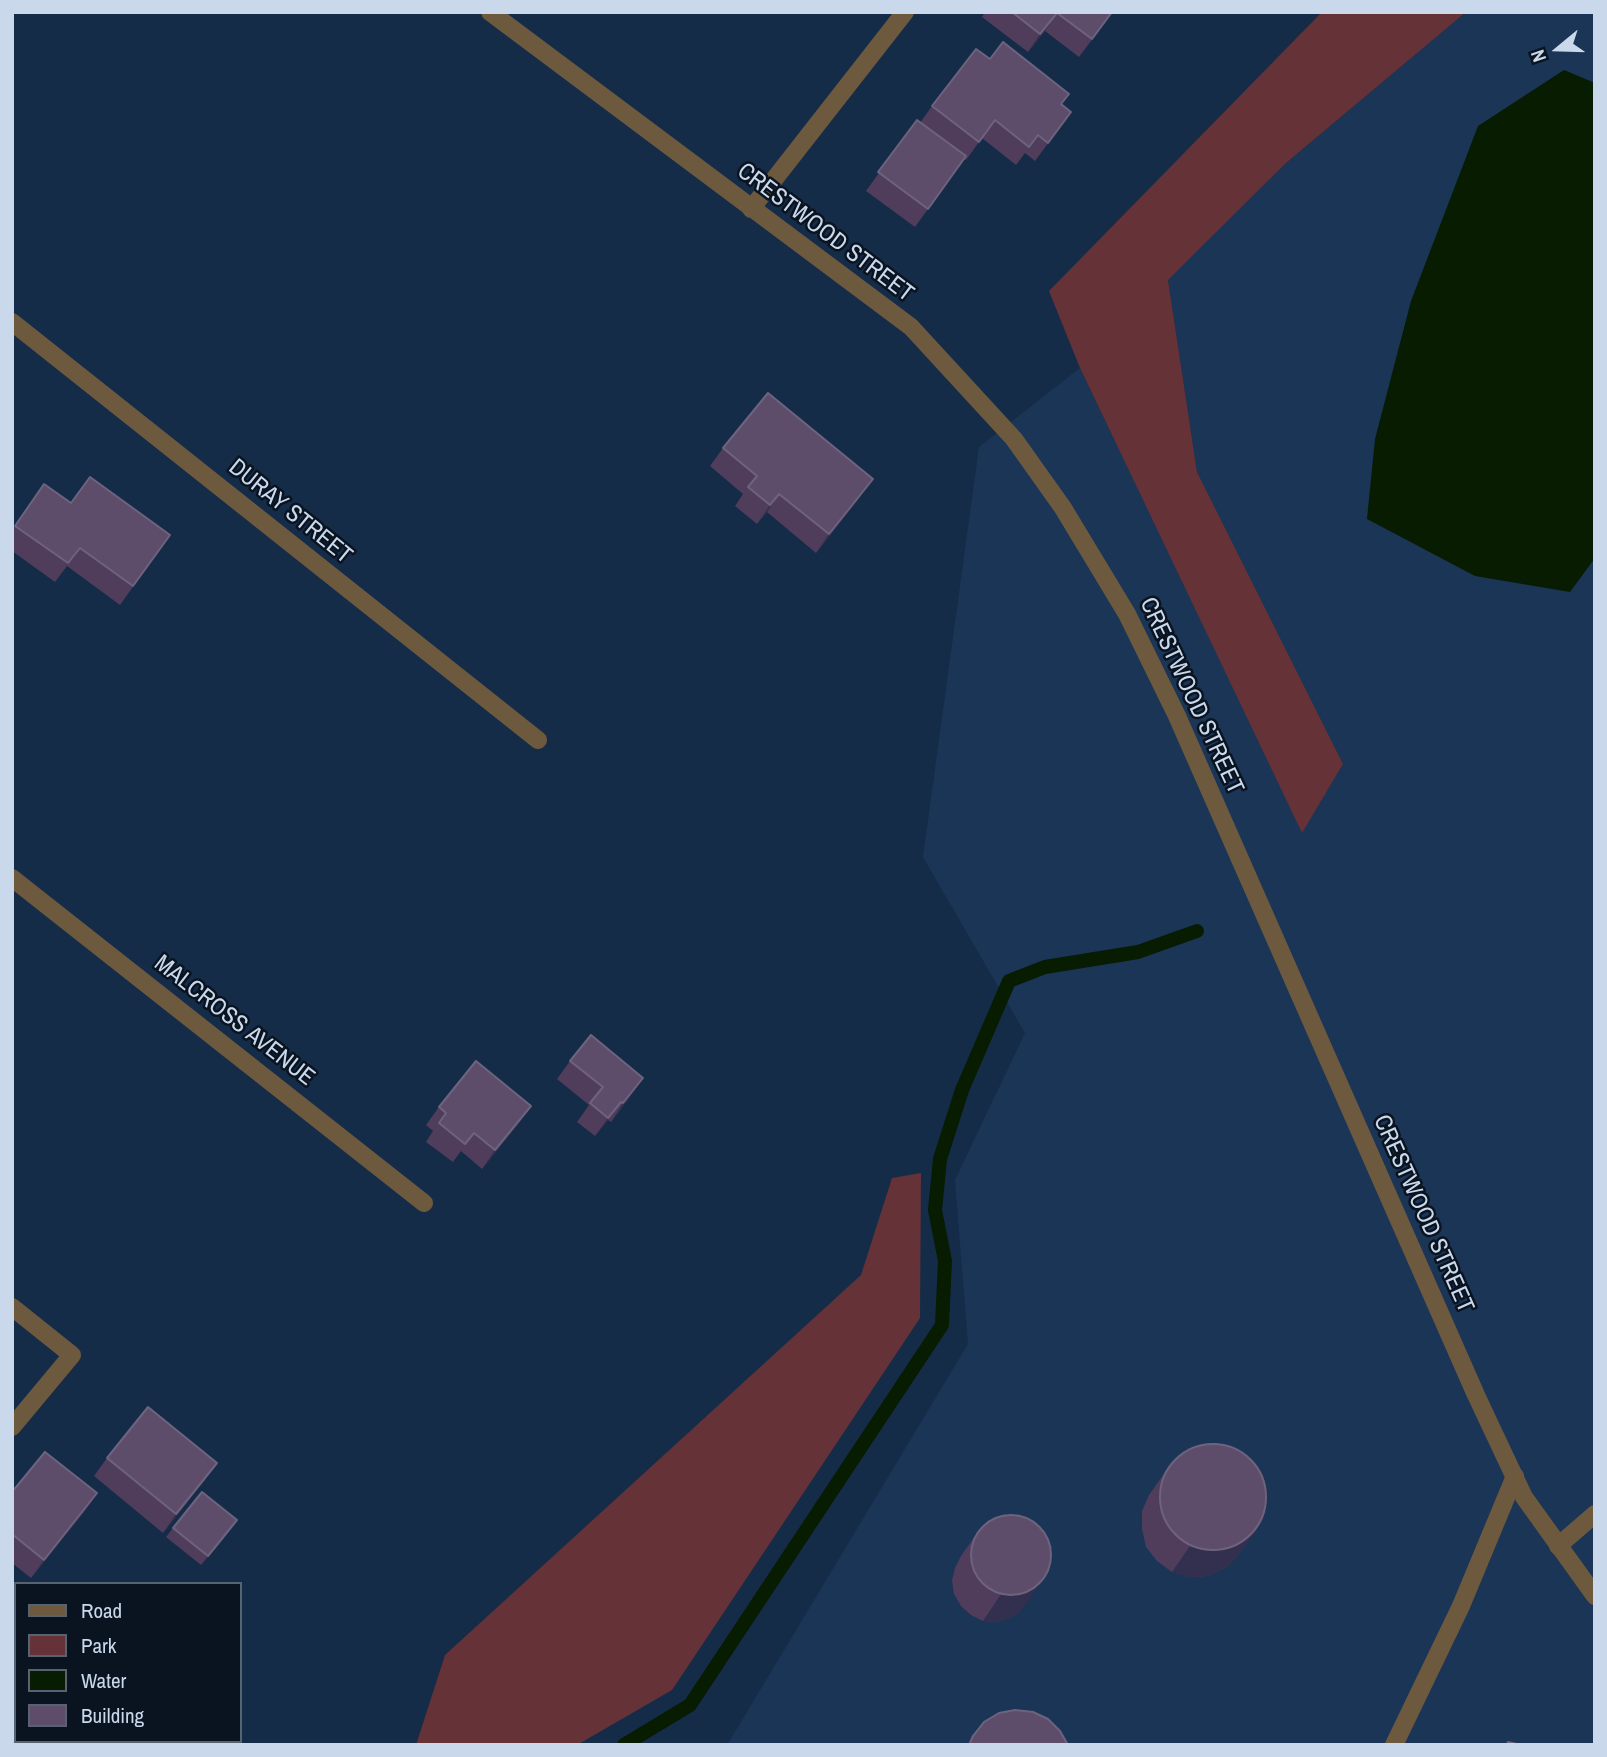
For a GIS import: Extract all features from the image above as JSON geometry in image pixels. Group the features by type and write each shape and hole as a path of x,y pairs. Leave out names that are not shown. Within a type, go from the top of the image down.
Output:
{"street":[{"name":"CRESTWOOD STREET","path":"490,12 911,327 1014,439 1063,508 1127,614 1177,716 1470,1382 1524,1497 1595,1596"},
{"path":"751,209 905,12"},
{"name":"DURAY STREET","path":"12,322 538,740"},
{"name":"MALCROSS AVENUE","path":"12,878 424,1203"},
{"path":"12,1307 72,1355 12,1427"},
{"path":"1394,1745 1461,1606 1515,1476"},
{"path":"1558,1546 1595,1514"}],"shaded area":[{"path":"1466,12 1595,12 1595,1745 727,1745 968,1344 955,1180 1025,1033 923,857 979,447 1080,368 1302,832 1343,764 1197,472 1168,280 1286,163"}],"green space":[{"path":"1322,12 1466,12 1286,163 1168,280 1197,472 1343,764 1302,833 1080,368 1049,291"},
{"path":"921,1173 920,1318 672,1690 577,1745 416,1745 445,1655 861,1275 892,1178"}],"water":[{"path":"1564,70 1595,83 1595,558 1570,592 1475,576 1367,519 1375,439 1411,301 1478,126"}],"building":[{"path":"1012,12 1112,12 1092,39 1057,13 1040,34"},
{"path":"1003,42 1069,94 1061,104 1071,112 1048,143 1038,135 1029,147 995,120 979,142 932,106 976,49 990,59"},
{"path":"917,120 966,156 928,209 878,172"},
{"path":"768,393 873,479 829,534 779,494 770,505 748,487 757,476 723,448"},
{"path":"90,477 170,535 133,586 80,548 68,563 15,526 44,484 71,503"},
{"path":"591,1035 643,1078 608,1118 590,1103 603,1087 570,1061"},
{"path":"476,1061 531,1106 495,1150 474,1133 465,1144 439,1123 446,1113 439,1107"},
{"path":"148,1407 217,1463 176,1514 107,1458"},
{"path":"1213,1444 1233,1448 1251,1459 1262,1477 1266,1497 1262,1517 1251,1535 1233,1546 1213,1550 1193,1546 1175,1535 1164,1517 1160,1497 1164,1477 1175,1459 1193,1448"},
{"path":"45,1452 97,1493 44,1560 12,1534 12,1492"},
{"path":"202,1492 237,1520 208,1556 173,1528"},
{"path":"1011,1515 1026,1518 1039,1527 1048,1540 1051,1555 1048,1570 1039,1583 1026,1592 1011,1595 996,1592 983,1583 974,1570 971,1555 974,1540 983,1527 996,1518"},
{"path":"1015,1710 1033,1712 1048,1719 1060,1731 1068,1745 969,1745 984,1722 999,1713"}],"waterway":[{"path":"624,1745 690,1705 942,1325 945,1261 935,1210 940,1159 962,1090 1009,981 1045,967 1138,952 1197,931"}]}
